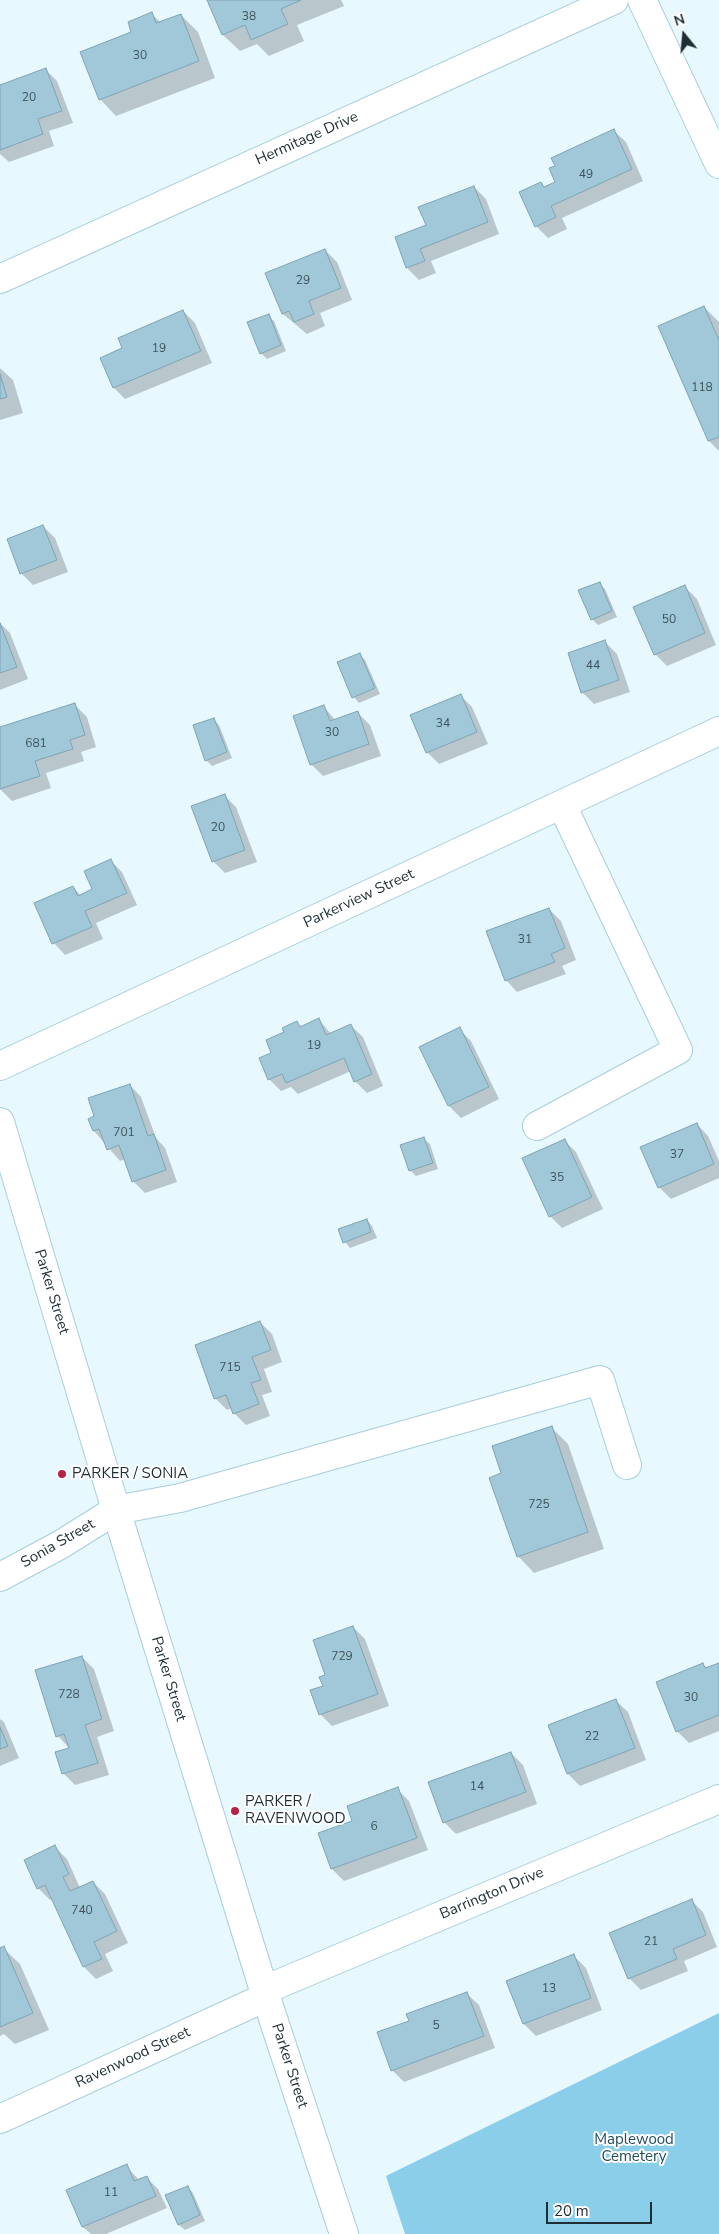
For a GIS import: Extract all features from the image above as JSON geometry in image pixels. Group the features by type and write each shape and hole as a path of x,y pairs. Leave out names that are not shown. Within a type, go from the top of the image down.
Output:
{"street":[{"name":"Hermitage Drive","path":"0,278 614,0"},
{"path":"642,0 719,164"},
{"name":"Parkerview Street","path":"0,1066 719,732"},
{"path":"537,1126 678,1050 562,805"},
{"name":"Parker Street","path":"0,1122 116,1510 265,1993 344,2234"},
{"path":"116,1510 180,1498 429,1426 600,1380 627,1465"},
{"name":"Sonia Street","path":"0,1577 116,1510"},
{"name":"Barrington Drive","path":"265,1993 719,1799"},
{"name":"Ravenwood Street","path":"0,2119 265,1993"}],"green space":[{"name":"Maplewood Cemetery","path":"719,2013 719,2234 405,2234 386,2176"}],"building":[{"path":"207,0 301,0 281,9 288,24 251,40 245,25 222,35"},
{"path":"152,12 156,23 181,14 199,61 99,100 80,52 131,32 128,22"},
{"path":"46,68 62,111 38,119 43,134 0,150 0,85"},
{"path":"614,129 632,169 551,206 556,217 535,227 519,192 541,182 544,187 555,182 549,168 555,166 551,158"},
{"path":"474,186 488,222 420,249 425,261 406,268 395,237 426,225 418,207"},
{"path":"325,249 341,288 309,301 314,314 294,322 289,311 282,314 265,273"},
{"path":"704,306 719,340 719,437 708,441 658,326"},
{"path":"183,310 201,351 113,388 100,358 122,348 118,338"},
{"path":"269,314 281,345 260,354 247,322"},
{"path":"0,374 7,397 0,399"},
{"path":"43,525 57,560 20,574 7,539"},
{"path":"600,582 612,611 591,620 578,590"},
{"path":"685,585 705,633 654,655 633,607"},
{"path":"0,623 17,667 0,673"},
{"path":"605,640 619,680 581,693 568,653"},
{"path":"360,653 375,688 352,698 337,662"},
{"path":"461,694 477,732 426,753 410,715"},
{"path":"75,703 85,735 70,740 73,749 35,761 40,776 0,789 0,727"},
{"path":"324,705 330,721 358,711 369,744 310,765 293,716"},
{"path":"214,718 227,752 205,761 193,725"},
{"path":"225,794 245,850 212,862 191,806"},
{"path":"111,859 127,893 85,911 92,927 52,944 34,903 73,886 78,896 92,889 84,871"},
{"path":"549,908 565,948 551,954 555,962 505,981 486,931"},
{"path":"319,1018 326,1035 351,1024 372,1074 354,1082 344,1058 286,1083 282,1074 268,1080 259,1058 271,1053 266,1040 284,1032 282,1028 297,1021 300,1027"},
{"path":"460,1027 489,1087 448,1106 419,1047"},
{"path":"130,1084 148,1136 154,1134 166,1170 132,1182 119,1145 107,1150 99,1129 93,1131 88,1119 94,1116 88,1098"},
{"path":"697,1123 714,1164 658,1188 640,1147"},
{"path":"424,1137 433,1163 409,1171 400,1145"},
{"path":"565,1139 592,1197 549,1217 522,1158"},
{"path":"367,1219 371,1232 343,1243 338,1229"},
{"path":"260,1321 271,1350 252,1357 261,1380 251,1383 259,1404 233,1414 226,1395 214,1399 195,1345"},
{"path":"552,1426 588,1532 517,1557 489,1478 501,1473 492,1446"},
{"path":"353,1626 378,1694 319,1715 310,1690 323,1686 319,1677 325,1675 313,1640"},
{"path":"82,1656 102,1719 85,1725 98,1763 62,1774 55,1752 69,1748 64,1734 56,1737 35,1670"},
{"path":"703,1663 705,1668 719,1663 719,1715 676,1732 656,1682"},
{"path":"616,1699 635,1748 567,1774 548,1725"},
{"path":"0,1727 8,1746 0,1749"},
{"path":"511,1752 526,1792 443,1823 428,1782"},
{"path":"398,1787 417,1838 331,1869 318,1833 352,1821 347,1806"},
{"path":"55,1845 69,1874 63,1877 70,1891 93,1881 117,1931 94,1942 102,1959 83,1967 45,1885 37,1889 24,1860"},
{"path":"692,1899 706,1935 673,1949 677,1959 628,1979 609,1933"},
{"path":"4,1946 33,2013 0,2027 0,1948"},
{"path":"574,1954 591,1998 523,2024 506,1981"},
{"path":"467,1992 484,2036 391,2071 377,2032 409,2021 406,2014"},
{"path":"127,2164 134,2181 147,2176 156,2196 82,2227 66,2190"},
{"path":"188,2186 200,2215 178,2225 165,2195"}],"place":[{"name":"PARKER / SONIA","path":"62,1474"},
{"name":"PARKER / RAVENWOOD","path":"235,1811"}]}
